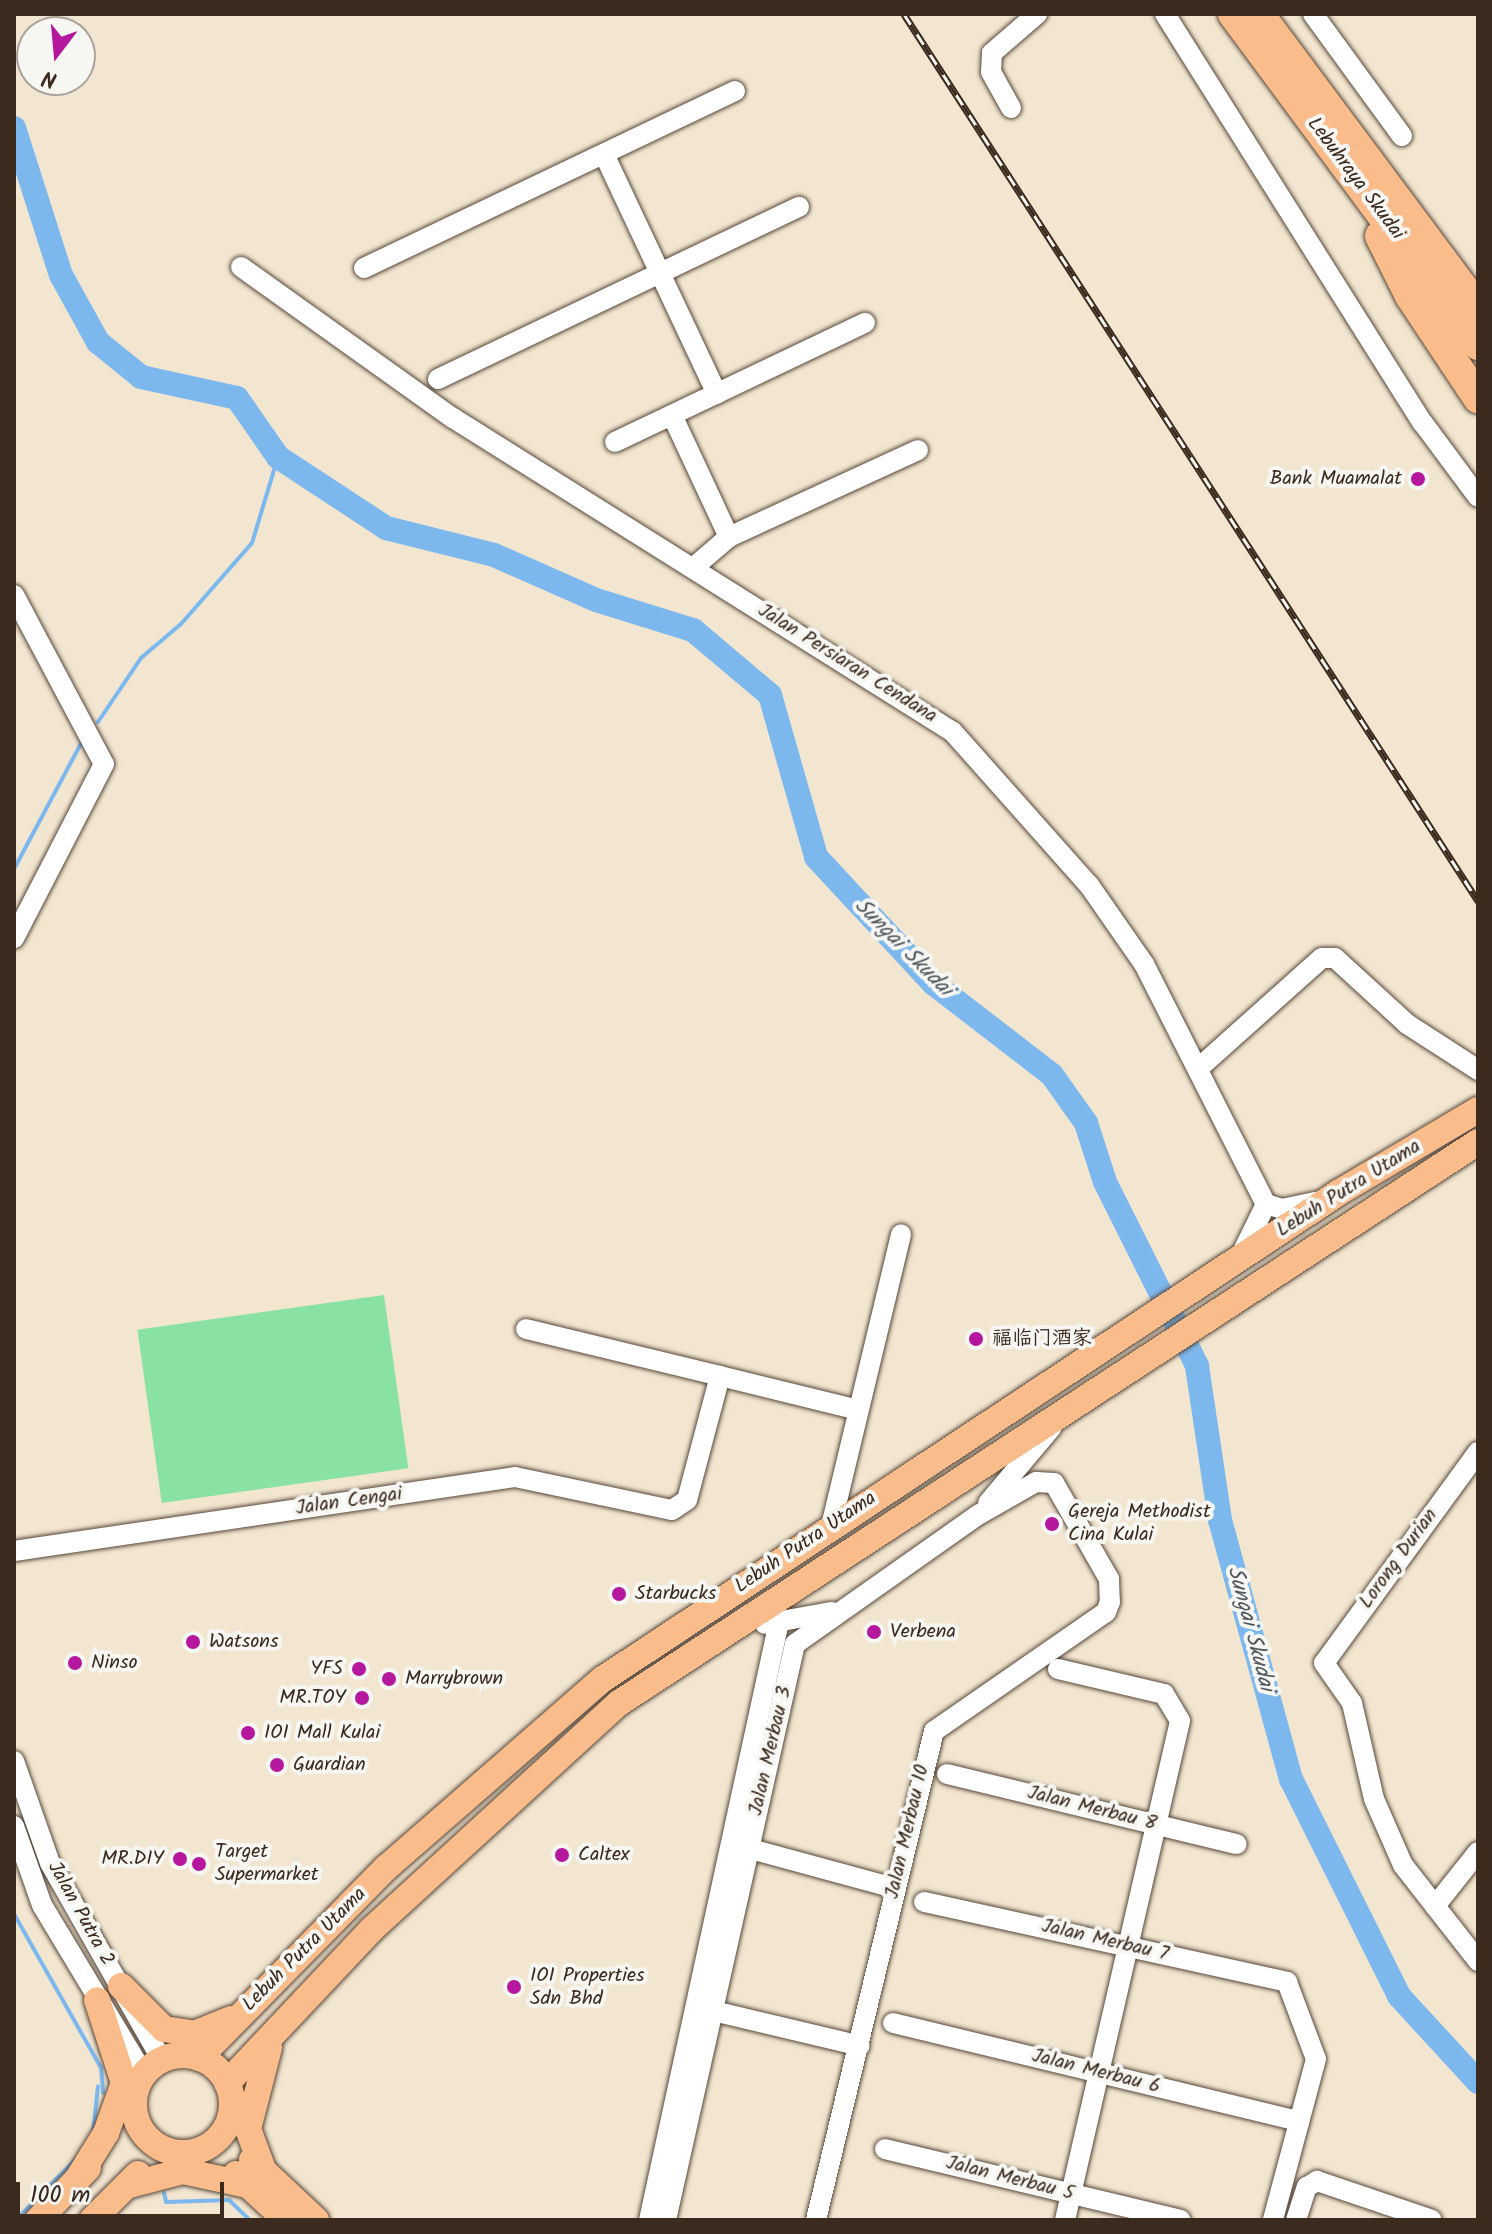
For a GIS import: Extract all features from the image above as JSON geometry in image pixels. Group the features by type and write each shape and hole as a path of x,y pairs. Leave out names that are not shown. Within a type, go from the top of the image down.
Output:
{"highway":[{"name":"Lebuhraya Skudai","path":"1233,14 1478,345"},
{"name":"Lebuhraya Skudai","path":"1259,14 1415,223"},
{"path":"1345,165 1410,296 1478,398"},
{"path":"1415,223 1478,292"},
{"path":"1415,223 1478,308"}],"main road":[{"name":"Lebuh Putra Utama","path":"227,2083 371,1930 619,1703 1078,1388 1228,1268 1338,1193 1470,1115"},
{"name":"Lebuh Putra Utama","path":"199,2058 531,1735 831,1526 1078,1388 1242,1291 1478,1142"},
{"path":"121,1986 149,2019 178,2033 212,2029 244,2012"},
{"path":"78,2178 106,2133 124,2083 97,2000"},
{"path":"286,2220 256,2178 248,2129 259,2064 291,2016"},
{"path":"163,2149 137,2120 134,2098 153,2068 199,2058 227,2083 232,2107 216,2139"},
{"path":"38,2220 137,2120"},
{"path":"216,2139 256,2178 316,2220"},
{"path":"92,2220 163,2149 216,2139"},
{"path":"126,2186 183,2171 256,2178"}],"street":[{"path":"1011,108 991,72 992,53 1037,14"},
{"path":"1165,14 1423,423 1478,497"},
{"path":"1313,14 1402,136"},
{"path":"364,268 735,91"},
{"path":"604,154 717,394"},
{"path":"438,379 799,207"},
{"name":"Jalan Persiaran Cendana","path":"241,267 453,418 953,732 1089,885 1144,964 1201,1066 1266,1204"},
{"path":"615,442 865,323"},
{"path":"672,415 729,537"},
{"path":"693,568 729,537 918,450"},
{"path":"14,595 104,764 14,938"},
{"path":"1201,1066 1322,958 1335,958 1407,1024 1478,1070"},
{"path":"1228,1268 1251,1242 1266,1204 1299,1208 1338,1193"},
{"path":"831,1526 901,1234"},
{"path":"526,1329 858,1410"},
{"name":"Jalan Cengai","path":"14,1551 515,1477 681,1507 720,1376"},
{"path":"978,1515 1078,1388"},
{"name":"Lorong Durian","path":"1435,1906 1403,1865 1374,1799 1352,1703 1325,1668 1326,1657 1478,1452"},
{"name":"Jalan Merbau 3","path":"666,2220 703,2009 739,1846 795,1644 836,1611 978,1515 1036,1482 1054,1483 1087,1534"},
{"name":"Jalan Merbau 10","path":"816,2220 934,1731 1106,1612 1109,1579 1087,1534"},
{"path":"619,1703 651,1696 759,1625 836,1611"},
{"path":"779,1622 739,1846 894,1888"},
{"path":"1058,1669 1172,1699 1180,1721 1124,1945 1065,2220"},
{"name":"Jalan Putra 2","path":"14,1761 50,1863 121,1986 153,2068"},
{"name":"Jalan Merbau 8","path":"947,1774 1237,1844"},
{"name":"Jalan Putra 2","path":"14,1826 42,1905 97,2000 153,2068"},
{"path":"1478,1852 1435,1906 1478,1961"},
{"name":"Jalan Merbau 7","path":"924,1902 1287,1982 1316,2059 1299,2121"},
{"path":"649,2220 703,2009 860,2046"},
{"name":"Jalan Merbau 6","path":"893,2023 1299,2121"},
{"path":"1273,2220 1299,2121"},
{"name":"Jalan Merbau 5","path":"885,2149 1181,2220"},
{"path":"1296,2220 1307,2187 1323,2182 1404,2213 1432,2220"}],"green space":[{"path":"384,1295 408,1468 162,1503 137,1330"}],"waterway":[{"name":"Sungai Skudai","path":"14,128 61,275 98,342 141,377 237,398 278,457 386,528 494,555 596,600 693,630 770,695 816,857 934,984 1052,1075 1086,1123 1105,1182 1197,1366 1220,1520 1291,1779 1399,1996 1478,2082"},
{"path":"98,722 141,658 181,624 252,543 278,457"},
{"path":"14,869 83,740"},
{"path":"14,1914 101,2068 103,2093"},
{"path":"93,2133 98,2086"},
{"path":"16,2220 76,2159"},
{"path":"164,2193 166,2202 229,2200 250,2220"}],"railway":[{"path":"904,14 1478,901"}],"place":[{"name":"Bank Muamalat","path":"1418,479"},
{"name":"福临门酒家","path":"976,1339"},
{"name":"Gereja Methodist Cina Kulai","path":"1052,1524"},
{"name":"Starbucks","path":"619,1594"},
{"name":"Verbena","path":"874,1632"},
{"name":"Watsons","path":"193,1642"},
{"name":"Ninso","path":"75,1663"},
{"name":"YFS","path":"359,1669"},
{"name":"Marrybrown","path":"389,1679"},
{"name":"MR.TOY","path":"362,1698"},
{"name":"IOI Mall Kulai","path":"248,1733"},
{"name":"Guardian","path":"277,1765"},
{"name":"Caltex","path":"562,1855"},
{"name":"MR.DIY","path":"180,1859"},
{"name":"Target Supermarket","path":"199,1864"},
{"name":"IOI Properties Sdn Bhd","path":"514,1987"}]}
